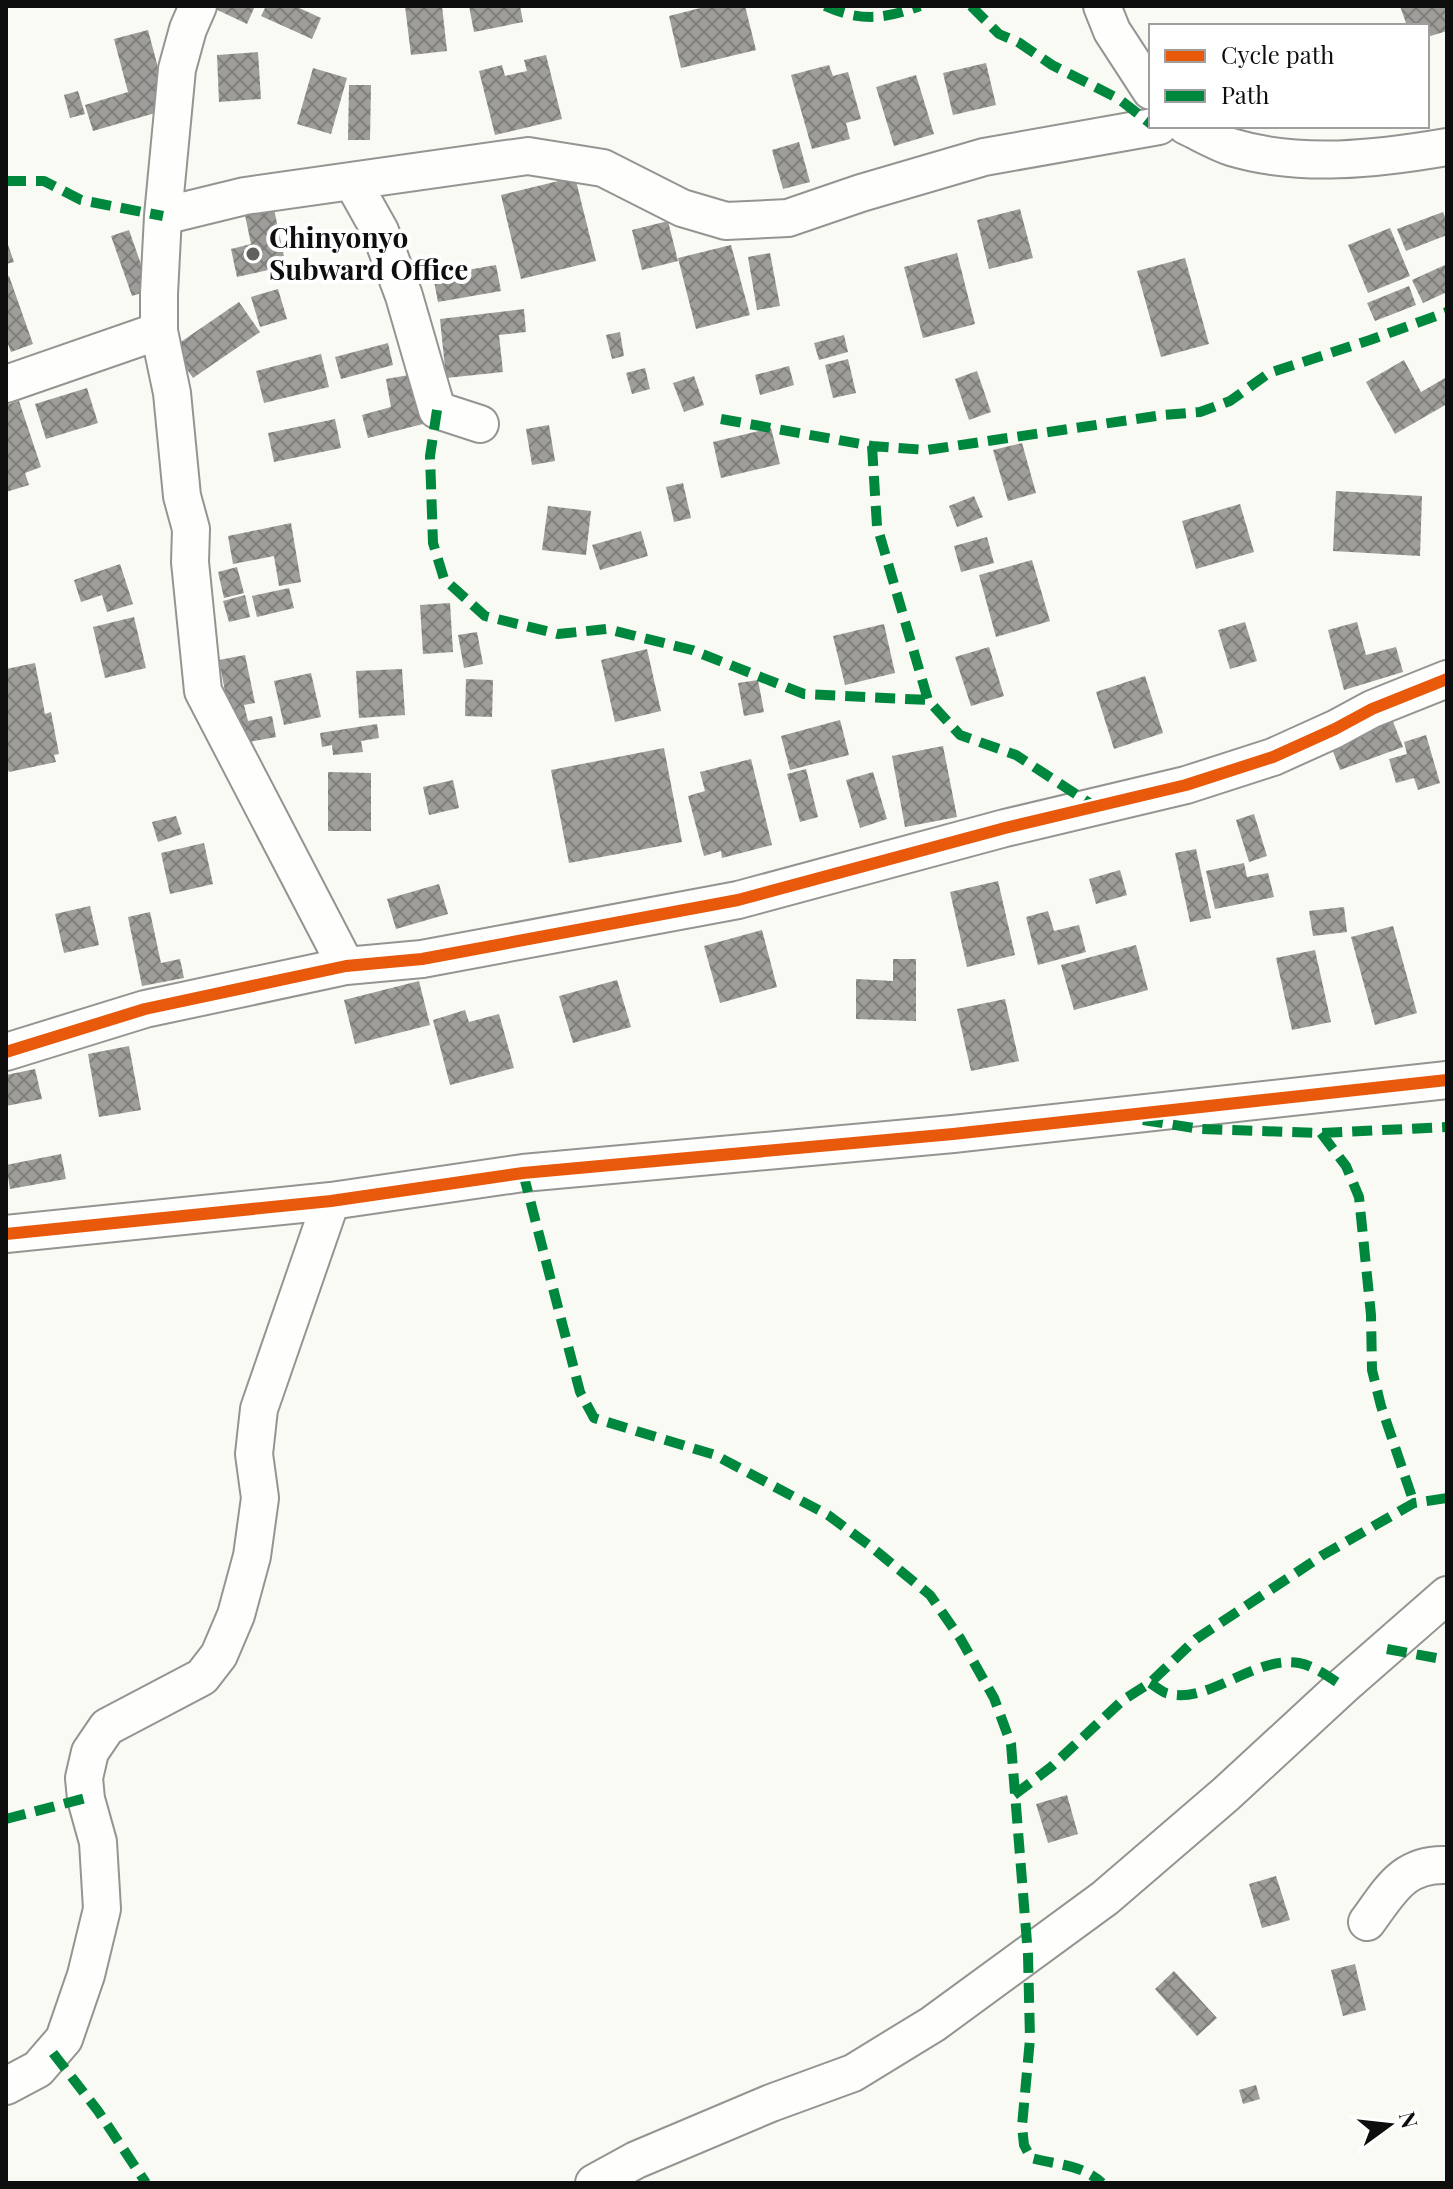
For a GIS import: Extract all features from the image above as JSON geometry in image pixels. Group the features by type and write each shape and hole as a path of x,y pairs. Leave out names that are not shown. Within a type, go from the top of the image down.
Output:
{"street":[{"path":"198,6 177,69 163,216 159,331 172,393 182,496 191,529 190,562 203,691 346,966"},
{"path":"1102,6 1112,31 1149,88"},
{"path":"163,216 245,196 528,156 603,168 682,208 726,221 788,218 984,157 1149,128"},
{"path":"1190,128 1229,146 1283,158 1343,159 1447,147"},
{"path":"352,181 380,231 437,410 480,424"},
{"path":"6,384 159,331"},
{"path":"6,1052 145,1009 346,966 422,959 738,900 1005,828 1186,785 1273,757 1372,709 1447,679"},
{"path":"6,1234 331,1201 523,1173 953,1134 1447,1080"},
{"path":"6,2086 38,2069 64,2039 86,1975 102,1909 98,1842 86,1799 84,1778 90,1752 107,1727 202,1677 219,1655 236,1615 252,1556 260,1498 254,1454 259,1409 331,1201"},
{"path":"594,2183 636,2160 771,2103 853,2073 933,2024 1105,1898 1447,1595"},
{"path":"1367,1922 1400,1876 1447,1865"}],"building":[{"path":"209,6 255,6 247,24"},
{"path":"266,6 295,6 321,18 312,39 261,16"},
{"path":"405,6 442,6 447,51 411,55"},
{"path":"469,6 520,6 523,22 474,32"},
{"path":"708,6 745,6 756,50 681,68 669,16"},
{"path":"1400,6 1447,6 1447,31 1429,36 1429,24 1406,24"},
{"path":"148,30 169,109 93,131 85,105 128,92 114,39"},
{"path":"258,52 261,99 219,102 217,55"},
{"path":"546,55 562,119 495,135 479,71 502,65 505,76 527,71 524,60"},
{"path":"986,63 996,105 953,115 943,73"},
{"path":"829,65 833,76 848,72 861,119 846,123 850,139 812,149 791,75"},
{"path":"313,68 347,78 331,134 297,124"},
{"path":"916,75 934,134 894,146 876,87"},
{"path":"349,85 371,85 370,140 348,140"},
{"path":"78,91 85,114 70,118 64,95"},
{"path":"799,142 810,182 783,189 772,150"},
{"path":"575,177 596,261 521,279 501,195"},
{"path":"274,209 286,266 237,277 231,249 251,244 245,215"},
{"path":"1020,209 1033,258 989,269 977,220"},
{"path":"1443,212 1447,235 1406,251 1397,229"},
{"path":"668,221 678,261 642,270 632,230"},
{"path":"1390,228 1410,276 1368,293 1348,245"},
{"path":"129,230 150,290 132,296 111,236"},
{"path":"6,239 14,262 6,264"},
{"path":"731,245 750,315 696,329 678,258"},
{"path":"770,253 780,306 757,310 748,257"},
{"path":"957,253 975,324 923,338 904,267"},
{"path":"1185,258 1209,344 1161,357 1137,271"},
{"path":"1447,264 1447,292 1423,303 1412,280"},
{"path":"496,265 501,291 438,302 433,276"},
{"path":"9,276 33,344 11,352 6,339 6,277"},
{"path":"1409,286 1416,305 1375,321 1367,303"},
{"path":"278,289 287,319 260,327 251,297"},
{"path":"239,302 260,332 193,378 172,348"},
{"path":"524,309 526,332 499,335 503,372 446,378 440,319"},
{"path":"620,332 624,356 612,359 606,335"},
{"path":"844,335 848,352 819,360 814,343"},
{"path":"388,343 393,365 341,379 335,357"},
{"path":"321,354 329,387 264,403 256,371"},
{"path":"848,359 856,393 833,398 825,365"},
{"path":"1404,360 1421,392 1445,378 1447,404 1395,434 1366,382"},
{"path":"789,366 794,385 760,395 755,375"},
{"path":"645,368 650,389 632,394 626,373"},
{"path":"977,371 991,412 969,420 955,379"},
{"path":"409,375 423,424 368,438 362,415 391,407 386,379"},
{"path":"694,376 704,405 684,412 673,383"},
{"path":"87,388 98,423 46,439 35,404"},
{"path":"19,401 41,467 25,473 29,485 6,492 6,405"},
{"path":"335,419 341,448 274,462 268,433"},
{"path":"549,425 555,461 532,465 526,429"},
{"path":"771,428 780,464 721,478 713,442"},
{"path":"1022,443 1036,493 1008,501 993,450"},
{"path":"683,483 691,518 674,522 666,487"},
{"path":"1336,491 1422,496 1420,556 1333,551"},
{"path":"974,496 983,517 957,527 949,506"},
{"path":"1240,504 1254,552 1196,569 1182,521"},
{"path":"548,506 591,511 586,555 542,550"},
{"path":"291,523 301,582 279,586 274,556 233,564 228,536"},
{"path":"641,531 648,556 600,570 592,545"},
{"path":"987,537 994,563 961,572 954,546"},
{"path":"1032,560 1050,621 996,637 979,575"},
{"path":"120,564 133,604 107,612 102,595 81,602 74,580"},
{"path":"237,567 244,593 224,598 218,572"},
{"path":"289,588 294,608 257,617 252,596"},
{"path":"245,595 250,617 229,622 223,601"},
{"path":"450,603 453,652 423,654 420,605"},
{"path":"134,617 146,668 105,678 93,627"},
{"path":"1245,622 1257,661 1230,669 1218,630"},
{"path":"1357,622 1366,655 1396,647 1403,672 1344,690 1328,630"},
{"path":"884,624 895,673 845,685 833,636"},
{"path":"477,632 483,664 464,668 458,635"},
{"path":"989,647 1004,696 971,706 955,657"},
{"path":"647,649 661,711 615,722 601,660"},
{"path":"245,655 255,703 244,705 248,721 272,716 276,737 249,742 237,754 219,660"},
{"path":"35,663 45,714 51,712 59,754 54,755 56,762 9,772 6,765 6,669"},
{"path":"402,669 405,715 359,718 356,671"},
{"path":"311,673 321,717 284,725 274,681"},
{"path":"1145,676 1163,733 1114,749 1096,692"},
{"path":"466,679 493,680 492,717 465,716"},
{"path":"758,680 764,712 744,716 738,683"},
{"path":"1392,719 1403,747 1340,770 1329,741"},
{"path":"840,720 849,755 790,770 781,736"},
{"path":"377,724 379,738 361,741 363,752 333,755 332,745 322,747 320,733"},
{"path":"1426,735 1440,783 1418,790 1414,778 1396,783 1389,759 1407,754 1404,742"},
{"path":"943,746 957,817 905,827 892,756"},
{"path":"664,748 682,842 569,863 551,770"},
{"path":"751,759 772,845 722,858 721,851 704,856 688,796 705,791 700,772"},
{"path":"806,769 818,817 800,822 787,774"},
{"path":"328,772 371,773 371,831 328,831"},
{"path":"873,772 887,819 860,828 846,780"},
{"path":"453,780 459,808 429,815 423,787"},
{"path":"1254,814 1267,856 1249,862 1236,820"},
{"path":"176,816 182,834 158,842 152,822"},
{"path":"204,843 213,884 170,894 161,853"},
{"path":"1196,849 1211,918 1190,922 1175,853"},
{"path":"1244,863 1247,877 1268,873 1274,897 1215,909 1206,871"},
{"path":"1120,870 1127,895 1096,904 1089,879"},
{"path":"998,881 1015,955 967,967 950,892"},
{"path":"439,884 448,914 396,929 387,899"},
{"path":"90,906 99,945 64,953 55,914"},
{"path":"1344,907 1347,932 1313,936 1309,911"},
{"path":"1048,911 1054,931 1079,925 1086,952 1038,965 1026,917"},
{"path":"150,912 161,963 180,959 184,978 142,986 128,917"},
{"path":"1393,926 1417,1013 1375,1025 1351,937"},
{"path":"762,930 777,987 720,1003 704,946"},
{"path":"1136,945 1148,990 1074,1010 1061,965"},
{"path":"1315,950 1331,1022 1292,1030 1276,958"},
{"path":"893,959 916,959 916,1021 856,1019 856,979 893,981"},
{"path":"617,980 631,1027 573,1043 559,996"},
{"path":"419,981 430,1025 355,1044 344,1000"},
{"path":"1005,999 1019,1061 971,1071 957,1009"},
{"path":"465,1010 469,1022 499,1014 514,1068 450,1085 433,1020"},
{"path":"129,1046 141,1110 99,1117 88,1054"},
{"path":"35,1069 42,1099 6,1106 6,1075"},
{"path":"61,1154 66,1179 10,1189 6,1165"},
{"path":"1067,1795 1078,1834 1048,1843 1036,1804"},
{"path":"1276,1876 1290,1920 1262,1928 1249,1884"},
{"path":"1355,1964 1366,2010 1343,2016 1331,1970"},
{"path":"1174,1971 1217,2018 1197,2036 1155,1989"},
{"path":"1256,2085 1260,2099 1243,2104 1239,2090"}],"marked path":[{"path":"825,6 850,15 873,17 920,6"},
{"path":"971,6 999,34 1119,99 1149,122"},
{"path":"6,181 44,181 81,200 163,216"},
{"path":"721,419 872,446 927,450 1200,412 1230,401 1269,373 1447,312"},
{"path":"437,410 430,456 433,543 444,579 485,616 558,634 607,629 692,650 804,694 928,700"},
{"path":"872,446 877,526 928,700 960,735 1016,755 1094,806"},
{"path":"1143,1120 1200,1129 1321,1133 1447,1127"},
{"path":"1321,1133 1346,1166 1359,1197 1371,1315 1372,1370 1414,1503"},
{"path":"523,1173 580,1392 594,1418 715,1455 828,1515 930,1595 960,1638 994,1698 1011,1744 1028,1955 1030,2039 1022,2126 1024,2145 1031,2158 1086,2172 1102,2183"},
{"path":"1014,1795 1051,1767 1123,1700 1150,1683 1196,1639 1323,1555 1414,1503 1447,1498"},
{"path":"1387,1649 1447,1660"},
{"path":"1150,1683 1166,1693 1198,1693 1265,1666 1299,1663 1343,1686"},
{"path":"6,1819 86,1798"},
{"path":"53,2053 98,2111 146,2183"}],"cycle path":[{"path":"6,1052 145,1009 346,966 422,959 738,900 1005,828 1186,785 1273,757 1372,709 1447,679"},
{"path":"6,1234 331,1201 523,1173 953,1134 1447,1080"}],"place":[{"name":"Chinyonyo Subward Office","path":"253,254"}]}
